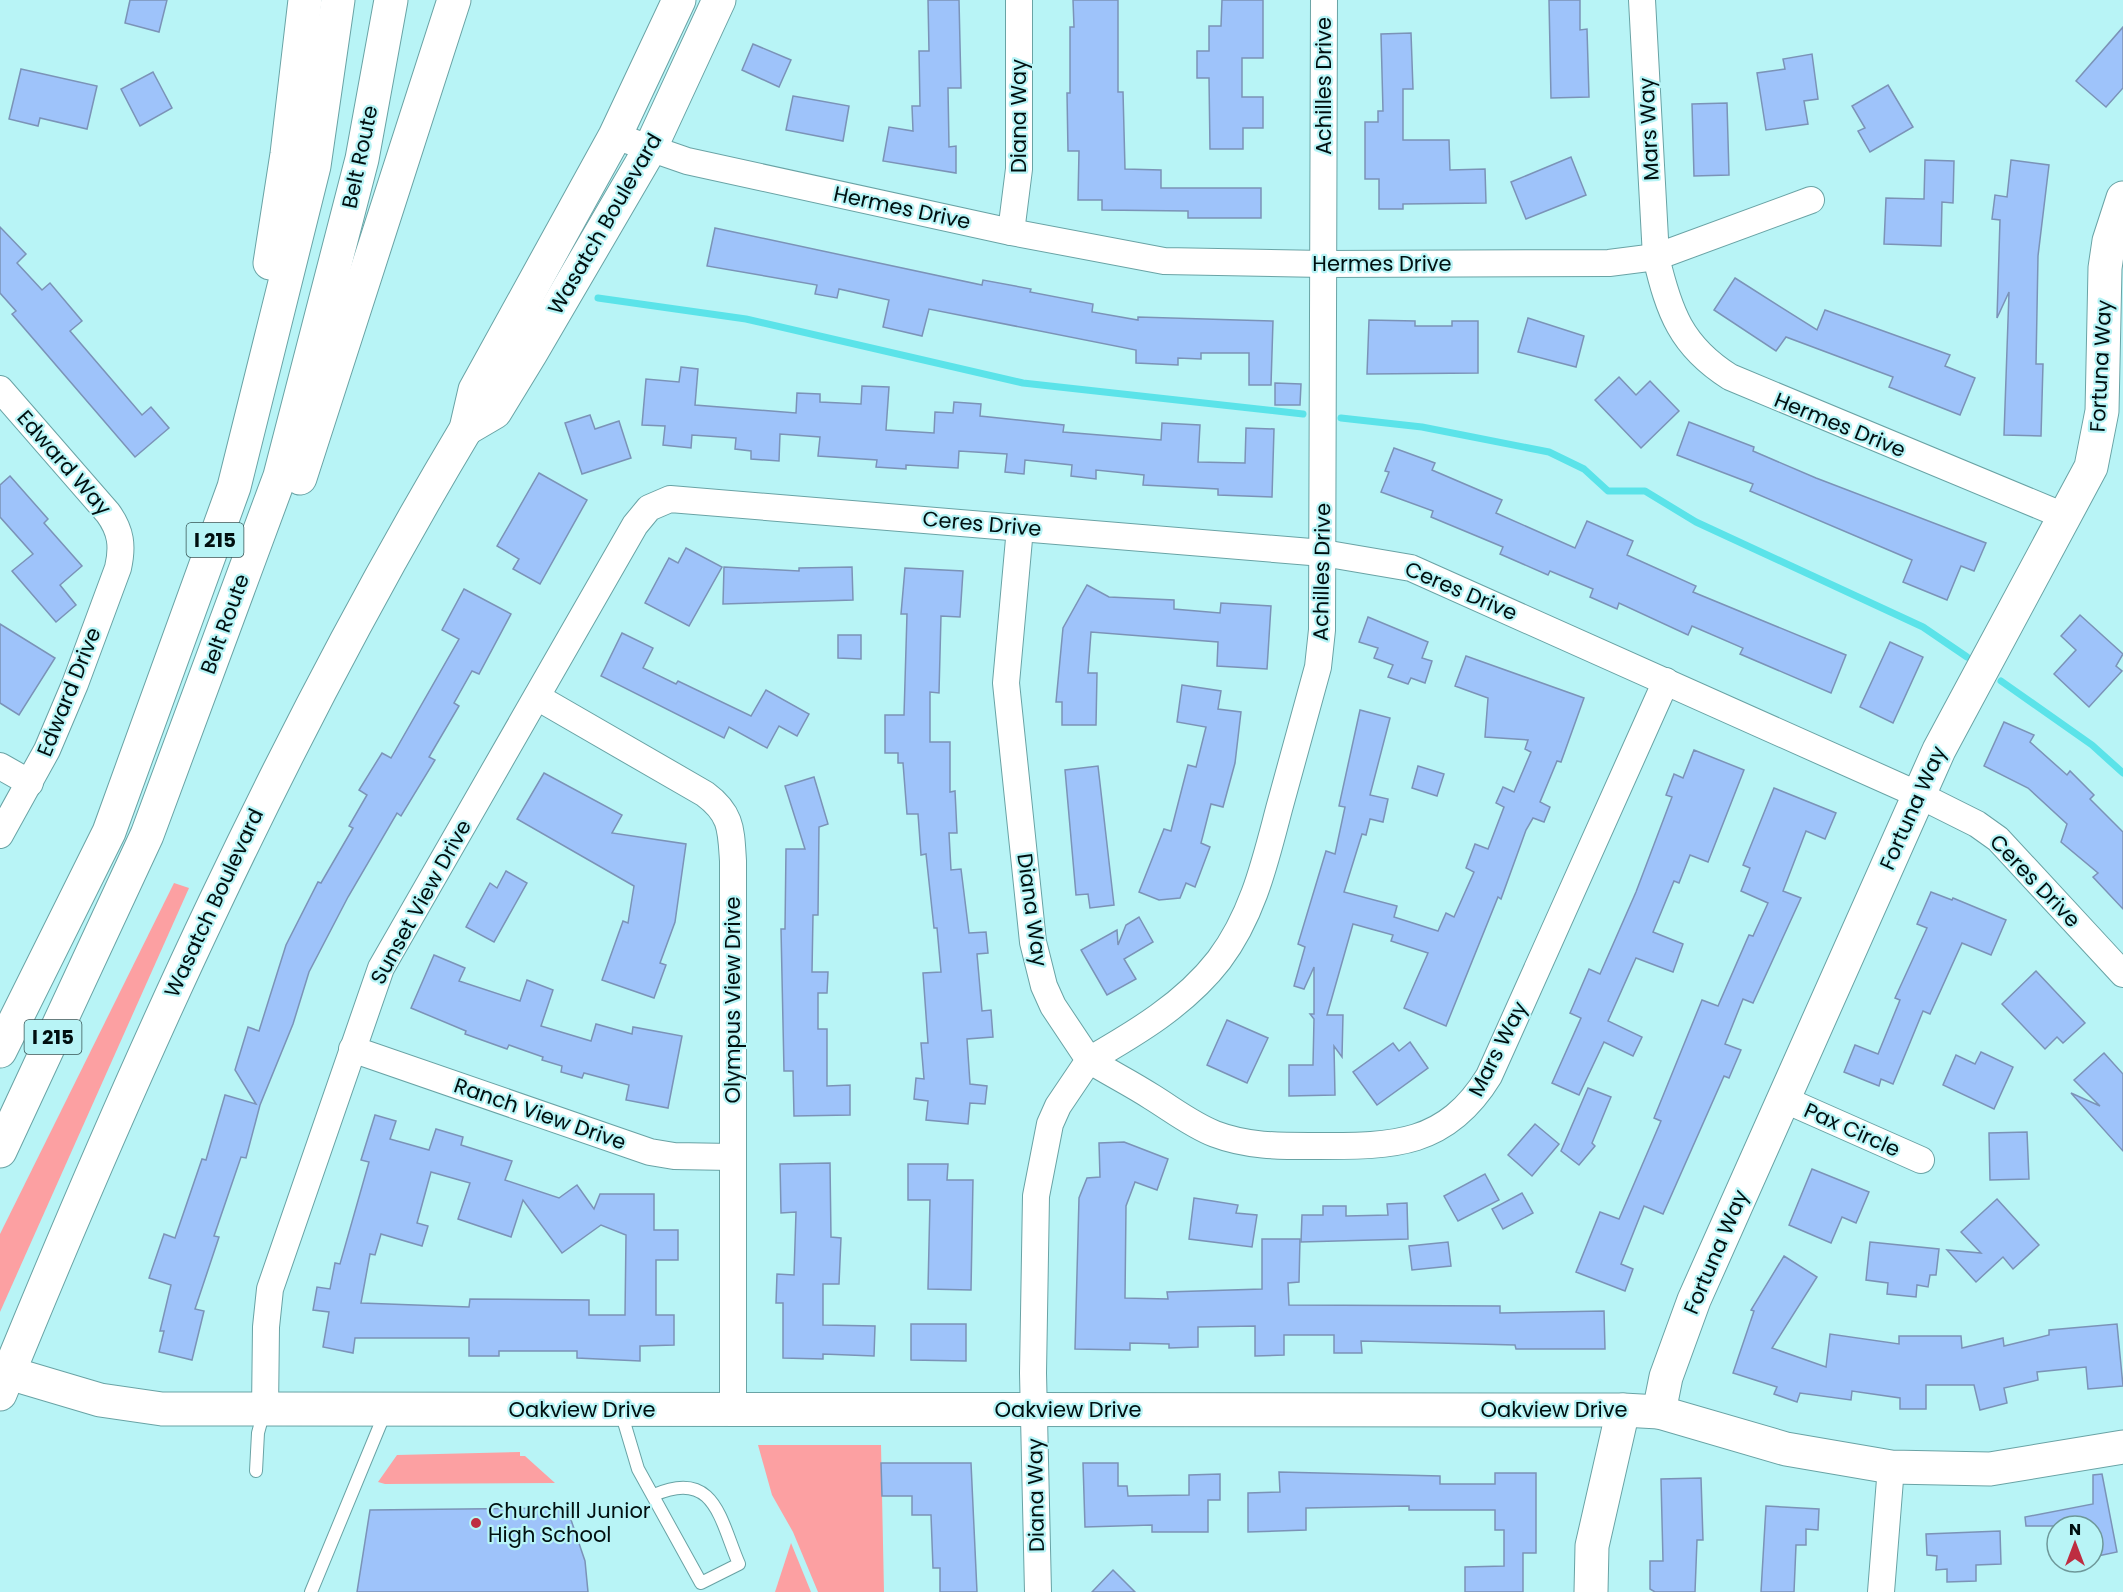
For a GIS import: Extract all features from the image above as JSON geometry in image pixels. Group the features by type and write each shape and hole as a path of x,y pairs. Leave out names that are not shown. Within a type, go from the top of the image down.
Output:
{"main road":[{"path":"234,488 287,154 305,0"},
{"name":"Belt Route","path":"0,1051 109,832 234,488 314,166 338,0"},
{"name":"Belt Route","path":"0,1151 147,836 280,476 362,159 390,0"},
{"path":"147,836 226,665 295,491 454,0"},
{"name":"Wasatch Boulevard","path":"4,1384 144,1052 228,872 345,642 466,429 475,390 615,136 679,0"},
{"name":"Wasatch Boulevard","path":"466,429 495,412 650,149 719,0"},
{"name":"Fortuna Way","path":"1659,1412 1666,1377 1694,1300 1919,795 1960,709 2088,475 2100,429 2104,388 2105,268 2109,241 2123,198"},
{"name":"Oakview Drive","path":"4,1384 140,1407 265,1410 1623,1410 1659,1412 1786,1449 1891,1467 1990,1469 2123,1448"},
{"path":"1591,1592 1594,1536 1623,1410"}],"street":[{"name":"Diana Way","path":"1011,232 1019,169 1019,0"},
{"name":"Achilles Drive","path":"1089,1060 1144,1028 1191,990 1218,961 1249,910 1260,881 1318,667 1322,630 1323,553 1324,0"},
{"name":"Mars Way","path":"1642,0 1656,257"},
{"name":"Hermes Drive","path":"615,136 687,160 1011,232 1164,261 1324,264 1609,263 1656,257 1666,299 1680,330 1703,358 1723,373 1745,386 2064,516"},
{"path":"1656,257 1706,241 1811,200"},
{"name":"Edward Way","path":"0,389 108,513 119,531 121,542"},
{"name":"Ceres Drive","path":"658,502 683,498 1323,553 1411,568 1919,795 1977,824 1998,839 2123,974"},
{"name":"Sunset View Drive","path":"265,1410 266,1327 270,1289 381,968 635,525 658,502"},
{"name":"Diana Way","path":"1020,528 1006,683 1033,942 1044,986 1053,1006 1089,1060 1058,1106 1040,1165 1036,1196 1034,1410 1038,1592"},
{"name":"Edward Drive","path":"0,835 30,783 75,684 118,568 121,542"},
{"name":"Mars Way","path":"1089,1060 1204,1129 1241,1142 1263,1146 1381,1146 1422,1137 1453,1119 1467,1108 1489,1076 1666,681"},
{"name":"Olympus View Drive","path":"537,697 705,794 725,812 733,861 733,1410"},
{"path":"0,766 30,783"},
{"name":"Ranch View Drive","path":"352,1048 650,1152 674,1156 732,1157"},
{"name":"Pax Circle","path":"1783,1099 1921,1161"},
{"path":"1881,1592 1891,1467"}],"lane":[{"path":"256,1471 258,1433 265,1410"},
{"path":"311,1592 386,1410"},
{"path":"620,1410 638,1469 701,1583 739,1564 711,1497 695,1489 685,1488 666,1490 654,1496"}],"shaded area":[{"path":"174,883 189,888 0,1312 0,1234"},
{"path":"758,1445 881,1445 884,1592 818,1592 793,1532 772,1495"},
{"path":"520,1452 520,1456 525,1456 555,1483 385,1484 378,1482 397,1455"},
{"path":"791,1543 811,1592 775,1592"}],"building":[{"path":"130,0 167,0 159,32 125,23"},
{"path":"928,0 959,0 961,88 948,88 949,147 956,146 956,173 883,161 889,127 913,131 912,106 920,106 919,51 929,51"},
{"path":"1073,0 1118,0 1118,92 1123,92 1125,169 1161,170 1161,188 1261,188 1261,218 1188,218 1188,211 1102,210 1102,200 1078,200 1079,151 1068,151 1067,93 1070,93 1070,27 1074,27"},
{"path":"1222,0 1263,0 1263,58 1242,58 1242,97 1263,97 1263,128 1243,128 1243,149 1210,149 1209,78 1197,78 1197,51 1209,51 1209,26 1221,26"},
{"path":"1549,0 1580,0 1580,30 1587,29 1589,97 1551,98"},
{"path":"2123,27 2123,88 2106,107 2076,81"},
{"path":"1411,33 1413,89 1403,89 1403,140 1449,140 1450,170 1485,169 1486,203 1403,204 1403,209 1379,209 1379,179 1365,179 1365,122 1378,122 1378,111 1383,111 1381,34"},
{"path":"753,44 791,60 779,87 742,70"},
{"path":"1812,54 1818,99 1804,101 1808,124 1766,130 1757,73 1785,69 1783,59"},
{"path":"21,69 97,86 87,129 40,118 38,126 9,119"},
{"path":"153,72 172,108 140,126 121,89"},
{"path":"1888,85 1913,127 1870,152 1858,131 1865,128 1852,106"},
{"path":"793,96 849,106 843,141 786,130"},
{"path":"1727,103 1729,175 1694,176 1692,104"},
{"path":"1571,157 1586,195 1526,219 1511,182"},
{"path":"1925,160 1954,161 1953,203 1942,202 1941,246 1884,244 1886,198 1924,199"},
{"path":"2011,160 2049,165 2038,256 2036,364 2043,364 2041,436 2004,435 2009,292 1997,318 2000,220 1992,219 1995,195 2007,197"},
{"path":"0,227 26,254 17,263 42,290 50,283 82,321 70,331 142,415 151,407 169,428 135,457 12,314 16,311 0,293"},
{"path":"715,228 982,285 983,280 1031,289 1030,292 1093,304 1092,312 1138,320 1138,317 1273,321 1271,385 1249,385 1249,353 1201,353 1201,359 1178,358 1178,365 1136,363 1136,350 929,309 922,336 883,327 889,300 839,289 837,298 815,294 817,285 707,266"},
{"path":"1735,278 1817,330 1825,310 1950,355 1945,366 1975,378 1960,415 1889,387 1893,377 1786,337 1776,351 1714,310"},
{"path":"1528,318 1584,336 1576,367 1518,352"},
{"path":"1369,320 1415,321 1415,326 1452,326 1452,321 1478,321 1478,373 1367,374"},
{"path":"681,367 698,369 695,405 796,413 797,393 820,394 820,402 861,404 862,386 889,387 886,430 934,433 935,412 953,413 954,402 981,404 980,416 1064,425 1063,432 1161,440 1162,423 1200,425 1198,462 1245,463 1246,428 1274,429 1272,497 1218,495 1218,489 1143,485 1144,475 1096,470 1096,479 1071,476 1072,465 1025,460 1024,474 1005,472 1007,454 959,451 958,468 906,465 906,469 876,467 877,460 818,456 820,437 780,434 779,461 751,459 751,451 735,449 736,438 692,435 691,448 663,445 665,426 642,425 646,379 679,382"},
{"path":"1619,377 1636,395 1650,381 1679,411 1641,448 1595,400"},
{"path":"1275,383 1301,384 1300,405 1275,405"},
{"path":"590,415 595,429 619,421 631,458 582,474 565,423"},
{"path":"1689,422 1754,447 1753,451 1816,478 1986,543 1974,571 1961,566 1947,600 1903,582 1912,560 1750,491 1753,484 1677,455"},
{"path":"1394,448 1435,463 1432,470 1502,500 1496,513 1575,548 1587,521 1633,541 1627,555 1696,586 1693,592 1846,655 1831,693 1740,654 1743,648 1692,626 1688,635 1619,603 1617,609 1590,597 1593,589 1550,571 1548,575 1500,554 1503,547 1431,517 1433,511 1381,492 1389,472 1385,471"},
{"path":"539,473 587,500 540,584 513,569 519,559 497,546"},
{"path":"10,476 48,519 44,523 82,566 60,585 76,605 56,622 12,571 33,554 0,517 0,485"},
{"path":"686,548 722,567 689,626 645,603 669,558 678,563"},
{"path":"724,567 799,571 799,568 852,567 853,600 723,604"},
{"path":"905,568 963,571 960,617 941,616 939,693 930,692 930,742 950,742 950,792 955,791 957,833 949,833 951,870 961,869 969,933 986,932 988,953 977,954 982,1011 991,1010 993,1037 967,1039 970,1084 987,1086 985,1104 970,1103 968,1124 926,1120 928,1101 914,1099 916,1078 924,1079 921,1043 928,1043 923,973 941,972 926,854 921,855 918,814 907,814 903,763 898,763 898,753 885,753 885,715 904,715 907,614 901,614"},
{"path":"1087,585 1109,597 1174,600 1174,609 1220,613 1221,603 1271,606 1267,669 1217,666 1218,642 1091,632 1088,673 1097,673 1096,725 1062,725 1062,702 1056,702 1063,628"},
{"path":"464,589 511,614 479,674 472,671 454,703 459,706 429,757 435,760 401,816 397,813 348,897 309,972 293,1024 260,1105 246,1158 241,1157 214,1236 219,1237 195,1309 204,1311 192,1360 159,1352 164,1331 160,1331 171,1285 149,1278 164,1234 175,1238 202,1159 206,1160 225,1095 256,1104 235,1070 248,1027 259,1031 286,945 318,882 321,883 353,828 349,826 367,795 359,790 382,753 391,758 459,639 442,630"},
{"path":"2080,615 2123,654 2116,666 2122,671 2089,707 2054,674 2076,650 2061,636"},
{"path":"1368,617 1428,642 1422,658 1432,661 1425,683 1411,678 1408,684 1388,677 1393,665 1374,658 1378,648 1359,642"},
{"path":"0,624 55,658 19,715 0,703"},
{"path":"622,633 653,648 643,668 676,684 678,681 751,716 766,690 809,714 797,736 779,726 767,748 729,727 724,738 601,676"},
{"path":"838,635 861,635 861,659 838,658"},
{"path":"1890,642 1923,657 1893,723 1860,707"},
{"path":"1466,656 1584,698 1561,762 1557,761 1540,802 1550,807 1544,822 1533,818 1526,830 1501,899 1498,897 1446,1026 1404,1008 1428,953 1391,941 1393,935 1353,924 1327,1015 1343,1015 1342,1057 1334,1046 1335,1095 1289,1096 1289,1065 1313,1065 1314,1019 1310,1014 1314,1014 1314,967 1304,989 1294,986 1305,947 1298,944 1326,851 1335,854 1345,807 1339,806 1360,710 1390,718 1370,795 1388,799 1383,822 1370,819 1366,835 1362,834 1344,892 1397,906 1394,917 1438,931 1446,913 1454,917 1474,872 1466,868 1475,844 1488,849 1504,807 1496,803 1503,787 1514,792 1531,752 1525,749 1528,740 1485,737 1488,698 1455,686"},
{"path":"1182,685 1221,691 1218,709 1241,712 1235,763 1223,807 1211,804 1201,843 1210,847 1195,887 1186,883 1180,898 1159,900 1139,892 1164,829 1171,831 1188,765 1196,767 1206,727 1177,722"},
{"path":"2004,722 2034,735 2030,742 2067,775 2070,771 2094,795 2090,799 2123,832 2123,909 2093,877 2098,873 2061,842 2067,824 2028,788 1984,766"},
{"path":"1694,750 1744,770 1708,862 1690,855 1679,883 1674,881 1653,932 1683,944 1673,972 1636,958 1608,1021 1642,1037 1633,1056 1604,1042 1579,1095 1552,1083 1581,1018 1570,1013 1589,969 1600,974 1636,892 1672,797 1666,795 1674,774 1683,778"},
{"path":"1098,766 1114,905 1090,908 1088,894 1076,895 1065,770"},
{"path":"1418,766 1444,774 1437,796 1412,788"},
{"path":"544,773 622,815 612,833 686,844 675,922 660,963 666,965 654,998 602,980 623,921 628,923 634,886 517,819"},
{"path":"814,777 828,824 819,827 818,915 813,915 812,972 828,972 827,993 818,993 818,1029 827,1029 827,1086 850,1085 850,1115 794,1116 793,1071 784,1071 781,929 785,929 786,849 805,849 785,786"},
{"path":"1774,788 1836,813 1825,839 1806,831 1783,891 1801,898 1753,1003 1743,999 1725,1044 1741,1050 1729,1078 1724,1076 1663,1214 1644,1206 1621,1264 1633,1269 1625,1291 1576,1272 1600,1212 1619,1219 1661,1121 1654,1118 1702,1000 1718,1006 1749,935 1753,936 1768,903 1741,891 1750,868 1743,865"},
{"path":"506,871 527,883 494,942 466,927 490,883 497,888"},
{"path":"1931,892 1952,900 1953,898 2006,920 1991,955 1962,943 1930,1014 1923,1011 1893,1084 1881,1079 1879,1086 1844,1072 1855,1045 1878,1054 1900,1000 1895,998 1927,928 1917,924"},
{"path":"1139,917 1153,942 1124,959 1136,979 1107,995 1081,950 1117,930 1118,945 1126,925"},
{"path":"434,955 465,968 459,981 520,1001 527,980 553,990 541,1026 591,1041 596,1024 632,1034 633,1027 682,1036 668,1108 626,1100 629,1085 584,1073 582,1078 561,1072 562,1066 542,1060 543,1057 509,1045 507,1049 465,1034 466,1031 411,1008"},
{"path":"2036,971 2085,1023 2063,1043 2057,1037 2045,1049 2002,1004"},
{"path":"1227,1020 1268,1038 1247,1083 1207,1065"},
{"path":"1410,1042 1428,1068 1377,1105 1353,1072 1393,1043 1399,1051"},
{"path":"1981,1052 2013,1067 1994,1109 1943,1085 1956,1055 1975,1064"},
{"path":"2104,1053 2123,1074 2123,1151 2071,1093 2100,1106 2074,1080"},
{"path":"1588,1088 1611,1097 1592,1143 1595,1146 1579,1165 1561,1151"},
{"path":"375,1115 396,1121 390,1139 429,1150 436,1129 463,1137 461,1145 512,1161 505,1180 559,1198 577,1185 594,1209 600,1194 654,1194 654,1230 678,1230 678,1260 656,1260 656,1315 674,1315 674,1345 640,1346 640,1361 577,1358 577,1351 499,1351 499,1356 469,1356 469,1338 355,1338 353,1353 323,1347 329,1312 313,1310 317,1287 330,1289 335,1263 340,1264 369,1162 361,1160","holes":["431,1172 470,1183 458,1219 511,1237 523,1200 562,1253 601,1225 626,1235 625,1315 589,1315 589,1300 470,1299 469,1307 361,1303 370,1254 375,1255 381,1234 422,1246 428,1226 417,1223"]},
{"path":"1535,1124 1559,1144 1532,1176 1508,1155"},
{"path":"2027,1132 2029,1179 1990,1180 1989,1133"},
{"path":"1124,1142 1168,1159 1157,1190 1135,1182 1126,1206 1125,1298 1168,1299 1167,1292 1262,1289 1262,1239 1300,1239 1299,1282 1288,1283 1289,1305 1500,1306 1500,1313 1604,1311 1605,1349 1516,1349 1515,1345 1361,1341 1362,1353 1334,1353 1334,1335 1284,1335 1284,1355 1255,1356 1255,1326 1198,1327 1198,1347 1169,1348 1169,1344 1130,1343 1130,1350 1075,1349 1079,1198 1087,1178 1100,1177 1099,1143"},
{"path":"830,1163 831,1237 841,1238 839,1284 823,1284 823,1325 875,1326 874,1356 823,1354 823,1359 783,1358 783,1303 776,1303 777,1274 794,1275 796,1212 781,1213 780,1164"},
{"path":"908,1164 948,1164 947,1180 973,1180 971,1290 928,1289 930,1200 908,1200"},
{"path":"1812,1169 1869,1192 1856,1223 1842,1217 1831,1243 1789,1225"},
{"path":"1485,1174 1499,1200 1458,1221 1444,1196"},
{"path":"1522,1193 1533,1213 1503,1229 1492,1209"},
{"path":"1194,1198 1238,1205 1236,1213 1257,1215 1252,1247 1189,1239"},
{"path":"1997,1199 2039,1245 2013,1269 2003,1257 1976,1282 1947,1250 1981,1253 1961,1232"},
{"path":"1407,1203 1408,1239 1301,1242 1302,1215 1323,1215 1323,1206 1346,1206 1346,1216 1388,1215 1387,1204"},
{"path":"1448,1242 1451,1266 1412,1270 1409,1246"},
{"path":"1870,1242 1939,1249 1936,1275 1930,1275 1928,1287 1917,1285 1916,1297 1887,1294 1888,1283 1866,1280"},
{"path":"1784,1256 1817,1277 1772,1348 1826,1367 1830,1334 1899,1344 1899,1336 1961,1336 1962,1348 2003,1338 2004,1346 2049,1335 2049,1330 2117,1324 2123,1386 2088,1389 2086,1367 2037,1372 2038,1380 2004,1388 2007,1403 1980,1410 1974,1385 1926,1385 1926,1409 1900,1409 1900,1398 1852,1391 1851,1400 1800,1393 1797,1402 1774,1394 1777,1387 1733,1373 1754,1311 1751,1310"},
{"path":"911,1324 966,1324 966,1361 911,1360"},
{"path":"881,1463 971,1463 977,1592 940,1592 940,1568 933,1568 931,1515 912,1515 912,1496 882,1496"},
{"path":"1083,1463 1118,1463 1118,1486 1127,1486 1128,1496 1189,1495 1189,1475 1220,1474 1220,1500 1208,1500 1208,1532 1152,1532 1152,1525 1085,1527"},
{"path":"1279,1472 1440,1476 1440,1484 1495,1484 1495,1473 1536,1473 1536,1553 1523,1553 1523,1592 1465,1592 1465,1567 1504,1566 1504,1530 1495,1530 1495,1510 1409,1510 1409,1506 1306,1508 1306,1530 1248,1532 1248,1493 1280,1492"},
{"path":"2102,1474 2117,1552 2105,1554 2105,1514 2045,1514 2045,1526 2026,1526 2025,1517 2093,1504 2093,1475"},
{"path":"1701,1478 1703,1540 1697,1540 1695,1592 1655,1592 1650,1589 1650,1561 1663,1561 1661,1479"},
{"path":"1766,1506 1819,1509 1818,1530 1806,1529 1806,1545 1796,1545 1794,1592 1761,1592"},
{"path":"567,1508 585,1561 588,1592 357,1592 370,1510"},
{"path":"2000,1531 2001,1564 1976,1565 1976,1581 1947,1582 1947,1569 1936,1570 1937,1556 1927,1555 1926,1534"},
{"path":"1113,1570 1135,1592 1092,1592"}],"waterway":[{"path":"598,298 746,319 1023,383 1303,414"},
{"path":"1341,418 1422,427 1549,452 1584,469 1608,491 1645,491 1696,522 1923,627 1967,657"},
{"path":"2001,681 2092,745 2123,773"}],"place":[{"name":"Churchill Junior High School","path":"476,1523"}]}
